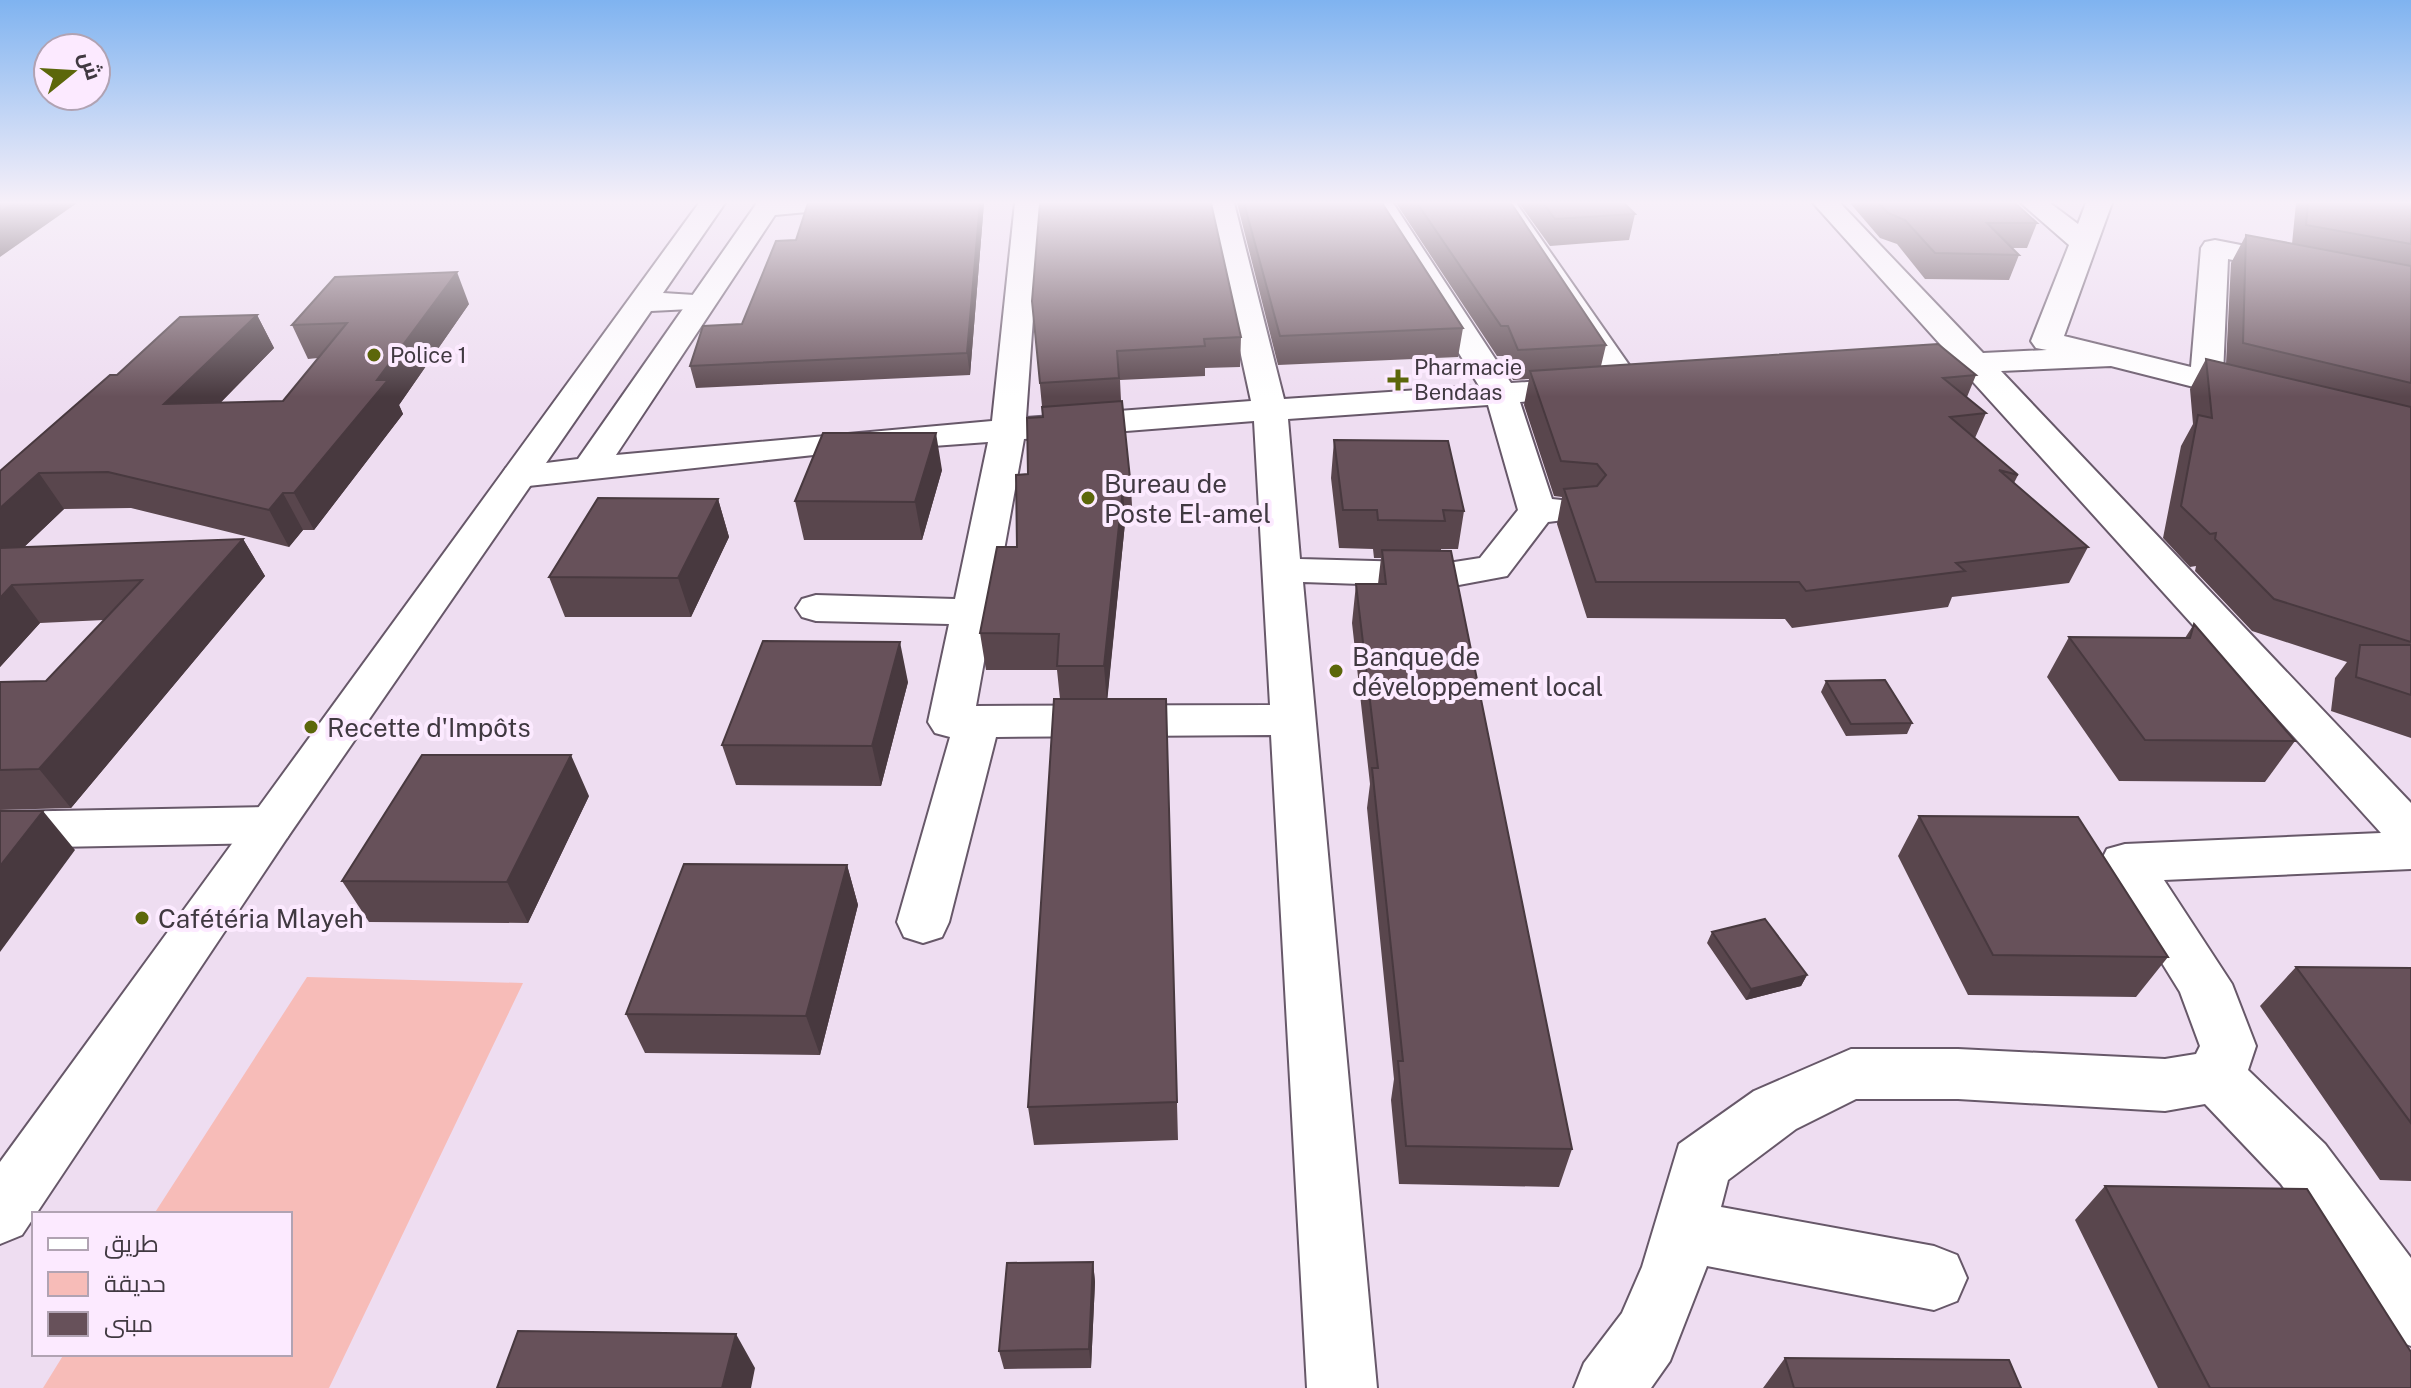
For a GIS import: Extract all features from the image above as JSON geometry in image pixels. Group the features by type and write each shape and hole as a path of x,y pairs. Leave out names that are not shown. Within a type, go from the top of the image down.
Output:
{"street":[{"path":"0,1214 270,825 666,268"},
{"path":"588,470 724,268"},
{"path":"1022,268 1008,430 951,722 1293,720"},
{"path":"1236,268 1270,410 1342,1388"},
{"path":"1421,268 1501,394 1537,511"},
{"path":"1547,268 1627,385"},
{"path":"1886,268 2411,834"},
{"path":"2075,268 2047,341 2279,399"},
{"path":"2206,381 2214,268"},
{"path":"2314,268 2411,287"},
{"path":"642,302 700,302"},
{"path":"1863,369 1973,361 2111,357"},
{"path":"519,476 823,444 1674,382"},
{"path":"1537,511 1576,510"},
{"path":"1283,570 1448,575 1493,568 1537,511"},
{"path":"816,608 973,612"},
{"path":"923,922 977,722"},
{"path":"2357,776 2411,790"},
{"path":"0,830 270,825"},
{"path":"2217,1077 2228,1046 2205,984 2125,863 2411,850"},
{"path":"1609,1388 1646,1337 1674,1270 1701,1164 1775,1110 1851,1074 1958,1074 2165,1085 2217,1077"},
{"path":"2217,1077 2303,1164 2411,1313"},
{"path":"1684,1231 1934,1278"}],"green space":[{"path":"307,977 523,983 329,1388 43,1388 63,1356 292,1356 292,1212 155,1212"}],"building":[{"path":"765,268 974,268 967,353 690,366 703,326 742,324"},
{"path":"1035,268 1226,268 1241,337 1204,339 1205,346 1117,351 1119,378 1040,383 1032,301"},
{"path":"1262,268 1424,268 1463,328 1280,336"},
{"path":"1461,268 1554,268 1606,345 1518,350 1508,326 1501,326"},
{"path":"2245,268 2411,268 2411,383 2243,343"},
{"path":"457,272 377,380 388,380 294,493 283,493 269,510 108,472 39,473 0,508 0,471 110,375 117,375 180,317 257,315 164,404 283,401 347,323 292,325 335,277"},
{"path":"1938,344 1976,375 1943,378 1986,413 1950,417 2018,475 1999,470 2088,547 1956,563 1965,571 1806,591 1799,582 1596,582 1564,489 1597,486 1606,475 1597,464 1561,461 1530,371"},
{"path":"2206,359 2411,407 2411,642 2274,599 2215,539 2216,533 2210,534 2181,506 2198,415 2212,418"},
{"path":"1122,401 1131,488 1123,488 1104,666 1057,666 1059,634 980,633 997,547 1017,547 1016,475 1028,474 1027,418 1043,417 1042,407"},
{"path":"823,433 936,433 915,502 795,501"},
{"path":"1334,440 1448,441 1464,511 1443,510 1445,521 1378,520 1377,510 1343,510"},
{"path":"598,498 718,499 678,578 549,577"},
{"path":"243,539 39,769 0,770 0,682 46,681 142,580 12,585 0,598 0,548"},
{"path":"1382,550 1451,551 1572,1149 1406,1146 1398,1061 1403,1061 1372,768 1378,768 1356,584 1386,584"},
{"path":"2194,624 2295,741 2145,740 2069,637 2190,638"},
{"path":"763,641 900,642 872,746 722,745"},
{"path":"2360,645 2411,645 2411,695 2356,677"},
{"path":"1885,680 1912,723 1851,724 1826,681"},
{"path":"1054,699 1166,699 1177,1102 1028,1107"},
{"path":"422,755 571,755 507,882 342,881"},
{"path":"0,811 43,811 0,866"},
{"path":"1919,816 2078,817 2168,957 1993,955"},
{"path":"684,864 847,865 806,1016 626,1014"},
{"path":"1765,919 1807,975 1751,989 1712,932"},
{"path":"2296,967 2411,968 2411,1123"},
{"path":"2105,1186 2307,1189 2411,1352 2411,1388 2210,1388"},
{"path":"1093,1262 1089,1349 999,1351 1007,1263"},
{"path":"518,1331 736,1334 722,1388 497,1388"},
{"path":"1785,1358 2009,1360 2021,1388 1794,1388"}],"place":[{"name":"Police 1","path":"374,355"},
{"name":"Pharmacie Bendaas","path":"1398,380"},
{"name":"Bureau de Poste El-amel","path":"1088,498"},
{"name":"Banque de développement local","path":"1336,671"},
{"name":"Recette d'Impôts","path":"311,727"},
{"name":"Cafétéria Mlayeh","path":"142,918"}]}
